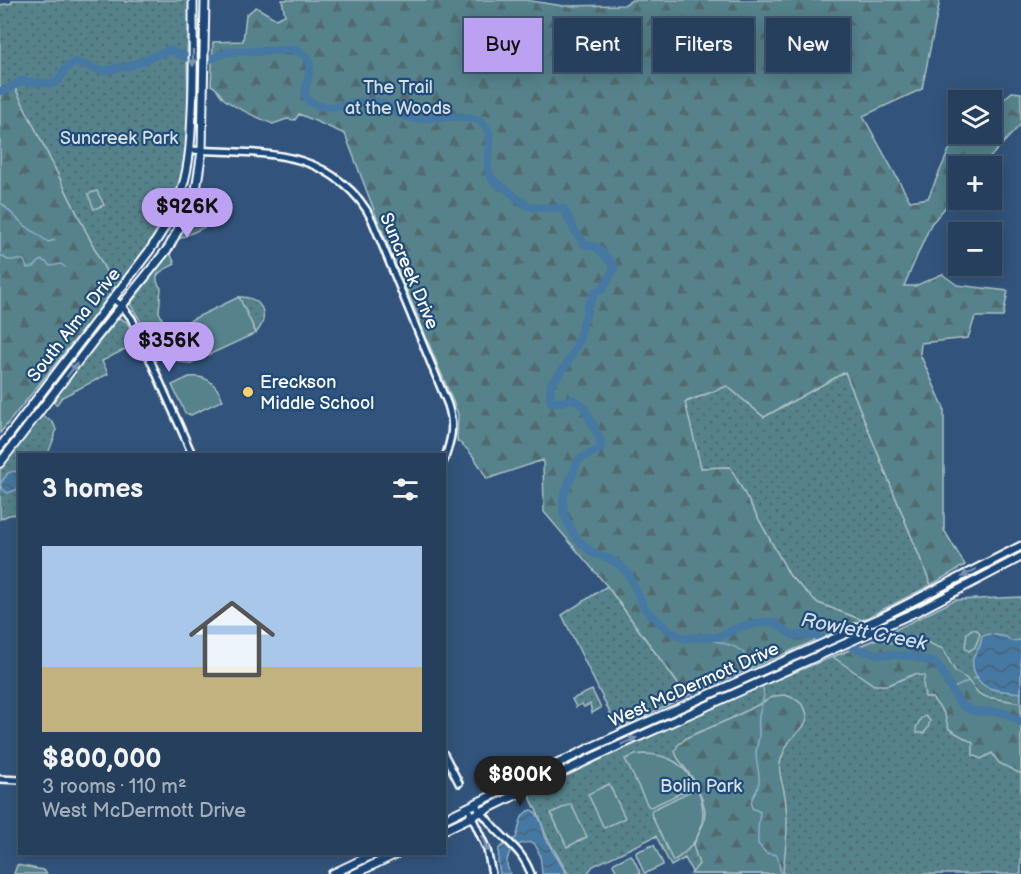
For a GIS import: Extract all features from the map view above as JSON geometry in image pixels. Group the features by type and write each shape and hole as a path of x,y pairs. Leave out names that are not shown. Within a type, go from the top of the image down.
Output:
{"main road":[{"name":"South Alma Drive","path":"0,447 165,228 182,189 190,150 194,0"},
{"name":"South Alma Drive","path":"0,463 169,247 182,224 196,190 202,151 205,0"},
{"name":"West McDermott Drive","path":"446,829 768,673 806,652 922,598 1021,546"},
{"name":"West McDermott Drive","path":"768,673 816,656 922,609 1021,557"},
{"name":"West McDermott Drive","path":"446,818 594,746 740,686"},
{"path":"332,874 368,855"},
{"path":"370,855 374,864"},
{"path":"354,874 394,855"}],"street":[{"name":"Suncreek Drive","path":"190,150 271,155 302,161 320,168 347,187 372,220 448,405 452,432 446,454"},
{"path":"113,299 132,319 192,453"},
{"path":"446,758 459,783"},
{"path":"1,779 18,780"},
{"path":"472,806 482,812 518,850 531,874"},
{"path":"472,806 472,816 488,850 492,874"}],"green space":[{"name":"Suncreek Park","path":"12,0 125,0 125,2 190,0 187,57 189,135 182,182 174,205 156,237 115,290 14,86 0,92 0,5 12,3"},
{"name":"The Trail at the Woods","path":"282,0 525,0 563,6 624,5 632,0 940,0 922,89 863,116 910,201 928,198 952,144 1002,144 1002,100 1012,92 1021,93 1021,124 991,156 948,156 948,204 931,224 904,286 915,286 942,274 957,285 1008,291 1003,317 975,317 968,338 921,343 920,354 944,408 944,530 965,565 931,585 845,372 764,417 727,386 685,402 701,468 730,467 790,576 818,603 862,620 687,696 607,586 544,512 543,460 487,479 471,453 457,441 458,414 345,134 299,114 295,120 287,119 273,124 229,103 211,85 213,42 243,41 246,15 256,7 276,19 285,15"},
{"path":"14,86 115,290 0,433 0,92"},
{"path":"97,191 104,205 94,209 88,194"},
{"path":"198,192 209,219 209,225 179,239 192,213"},
{"path":"170,253 175,264 160,273 157,279 161,288 159,312 163,321 144,330 130,304"},
{"path":"239,297 253,300 262,308 263,320 256,333"},
{"path":"239,297 256,333 191,363 174,328"},
{"path":"119,318 127,322 137,343 102,361 108,374 62,397 56,405 53,401"},
{"path":"174,328 191,363 176,360 168,352 167,340"},
{"path":"845,372 931,585 862,620 818,603 790,576 730,467 701,468 684,403 727,386 764,417"},
{"path":"189,377 206,379 217,389 223,400 191,415 185,413 172,385"},
{"path":"41,416 54,425 56,430 48,453 18,453 18,514 0,519 0,470"},
{"path":"607,586 687,696 618,729 562,615"},
{"name":"Bolin Park","path":"1021,597 1021,874 693,874 685,858 671,866 656,836 593,866 587,874 568,874 546,836 528,793 761,686 881,637 955,600"},
{"path":"972,629 977,630 980,634 975,647 969,651 965,647 967,633"},
{"path":"879,638 889,643 917,638 943,649 955,671 967,679 978,693 986,697 1021,703 1021,774 999,763 992,753 981,759 973,755 973,743 949,729 944,713 932,698 925,697 923,683 925,676 915,674 888,685 874,685 833,657"},
{"path":"592,690 601,708 592,713 590,704 576,707 572,699"},
{"name":"Bolin Park","path":"785,695 799,702 805,708 807,716 803,727 788,744 780,763 787,818 783,874 691,874 699,864 693,846 704,822 705,810 693,779 677,757 675,751 677,746 688,737 775,696"},
{"path":"926,716 930,721 928,728 924,733 917,733 916,728 921,718"},
{"path":"644,754 661,756 675,762 681,766 696,786 651,807 648,806 625,759"},
{"path":"609,784 625,818 604,828 588,794"},
{"path":"697,788 703,809 700,829 690,846 673,861 651,814 652,810"},
{"path":"571,804 587,837 567,847 551,813"},
{"path":"654,845 663,865 644,873 636,852"},
{"path":"630,855 641,874 618,874 614,863"},
{"path":"17,865 43,870 47,874 14,874"}],"water":[{"path":"15,471 18,473 18,489 8,493 2,489 0,484 8,473"},
{"path":"990,634 1006,637 1012,641 1021,640 1021,693 991,689 983,685 976,675 973,666 974,656 983,636"},
{"path":"532,810 539,818 547,841 566,874 542,874 538,850 534,843 527,843 516,847 508,856 508,868 511,874 500,874 499,848 516,838 522,817"}],"waterway":[{"name":"Rowlett Creek","path":"0,91 5,91 21,81 52,84 59,80 65,69 75,62 102,71 130,66 169,50 189,58 208,60 227,52 295,50 305,55 309,62 310,69 305,92 312,103 336,107 359,102 375,102 406,117 466,117 480,121 489,134 488,171 491,177 529,206 564,209 584,244 598,248 615,267 603,289 596,291 588,306 575,349 565,367 551,384 551,402 571,399 578,402 584,407 601,443 600,449 578,460 563,498 564,515 576,538 595,554 617,563 628,573 645,609 668,630 683,638 717,637 743,626 767,622 775,623 792,635 815,636 876,654 912,656 937,664 955,696 966,708 1003,713 1021,722"},
{"path":"0,202 23,224 48,242 55,240"},
{"path":"0,255 8,260 24,260 27,268 34,267 41,260 50,266 61,264 65,267"},
{"path":"700,637 731,645 741,651 746,657 751,674"},
{"path":"973,679 978,677"},
{"path":"952,689 968,681"},
{"path":"760,684 764,695 759,716 756,751 759,782 751,804 752,808 760,812 758,844 766,853 777,855 781,874"}],"place":[{"name":"Ereckson Middle School","path":"248,392"}]}
